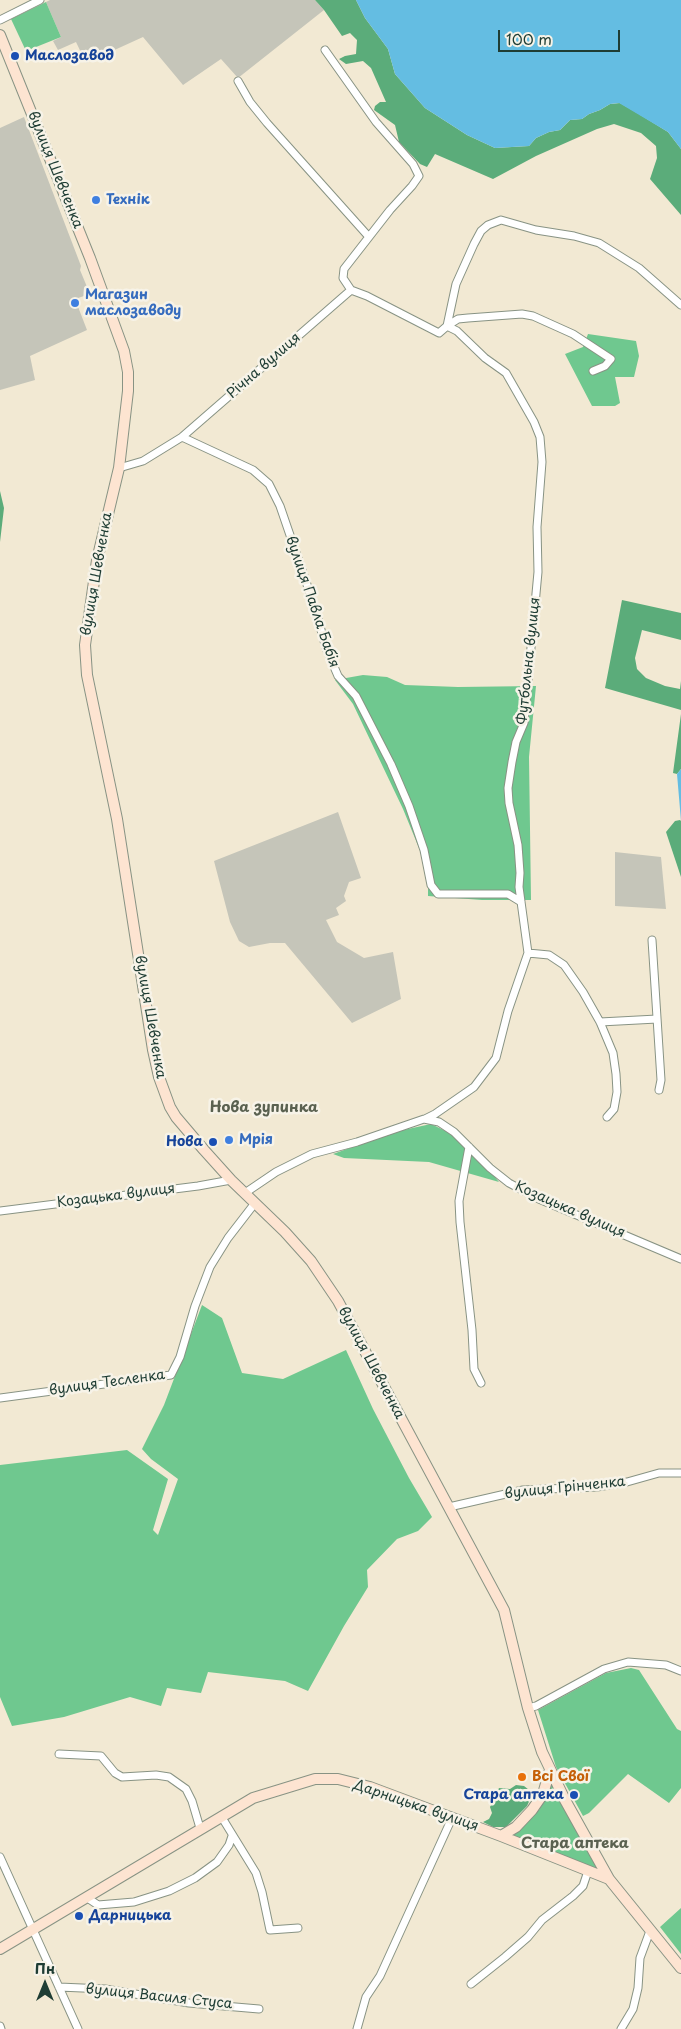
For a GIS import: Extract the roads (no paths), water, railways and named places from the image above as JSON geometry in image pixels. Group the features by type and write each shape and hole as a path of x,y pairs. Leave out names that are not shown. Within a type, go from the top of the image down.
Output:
{"street":[{"path":"0,20 40,0"},
{"name":"вулиця Шевченка","path":"0,35 90,258 124,351 128,372 128,391 119,468 104,525 85,645 87,675 116,819 159,1077 170,1107 176,1117 231,1180 285,1232 311,1261 338,1301 504,1610 528,1708 550,1770 576,1821 609,1879 681,1968"},
{"path":"325,50 376,122 413,164 419,176 344,269 343,278 351,290 393,308 440,333 458,319 522,314 533,316 573,334 611,360 605,366 593,371"},
{"path":"238,82 250,102 369,237"},
{"path":"447,326 456,284 474,244 485,228 501,220 536,230 574,236 599,243 639,268 681,305"},
{"name":"Річна вулиця","path":"119,468 142,461 182,437 351,290"},
{"name":"Футбольна вулиця","path":"447,326 457,331 485,358 506,373 534,422 540,437 542,462 536,527 538,572 528,690 524,723 516,742 508,788 509,803 518,845 521,902 528,952"},
{"name":"вулиця Павла Бабія","path":"182,437 253,470 269,484 280,506 315,608 326,648 338,676 356,696 391,764 409,806 424,850 432,885 438,894 508,894 521,902"},
{"path":"652,940 661,1080 660,1090"},
{"path":"245,1192 276,1172 312,1154 357,1142 435,1114 474,1087 496,1058 508,1011 528,952 549,955 564,965 583,992 600,1022 613,1053 616,1074 617,1092 614,1109 607,1116"},
{"path":"600,1022 656,1019"},
{"name":"Козацька вулиця","path":"424,1119 439,1122 454,1132 490,1168 509,1182 539,1199 681,1259"},
{"path":"469,1148 460,1201 460,1222 472,1330 474,1369 480,1382"},
{"name":"Козацька вулиця","path":"0,1211 198,1186 231,1180"},
{"name":"вулиця Тесленка","path":"0,1398 171,1375 180,1357 210,1267 228,1238 255,1202"},
{"name":"вулиця Грінченка","path":"449,1507 523,1490 597,1487 627,1482 659,1473 681,1473"},
{"path":"528,1708 536,1706 604,1669 628,1662 666,1665 681,1671"},
{"path":"59,1754 101,1756 115,1773 122,1776 156,1775 169,1777 186,1789 192,1801 200,1828"},
{"path":"501,1836 516,1827 532,1810 542,1794 550,1770"},
{"name":"Дарницька вулиця","path":"0,1949 253,1798 315,1779 338,1779 370,1787 609,1879"},
{"path":"221,1816 256,1873 270,1930 298,1928"},
{"path":"357,2029 366,1996 380,1976 452,1818"},
{"path":"86,1897 98,1905 134,1902 169,1891 195,1878 217,1862 229,1845 232,1836"},
{"path":"0,1857 78,2029"},
{"path":"471,1984 528,1937 542,1920 573,1896 583,1886 588,1871"},
{"path":"621,2029 633,2009 638,1988 640,1958 650,1931"},
{"name":"вулиця Василя Стуса","path":"59,1987 105,1989 189,2003 259,2008"}],"water":[{"path":"356,0 681,0 681,149 668,132 619,103 610,104 582,119 570,120 560,130 549,132 536,138 529,146 495,148 467,135 425,108 395,74 388,49 365,18"},
{"path":"681,769 681,821 677,774"}],"place":[{"name":"Маслозавод","path":"15,56"},
{"name":"Технік","path":"96,200"},
{"name":"Магазин маслозаводу","path":"75,303"},
{"name":"Мрія","path":"229,1140"},
{"name":"Нова","path":"213,1142"},
{"name":"Всі Свої","path":"522,1777"},
{"name":"Стара аптека","path":"574,1795"},
{"name":"Дарницька","path":"79,1916"}],"district":[{"name":"Нова зупинка","path":"264,1108"},
{"name":"Стара аптека","path":"575,1844"}]}
